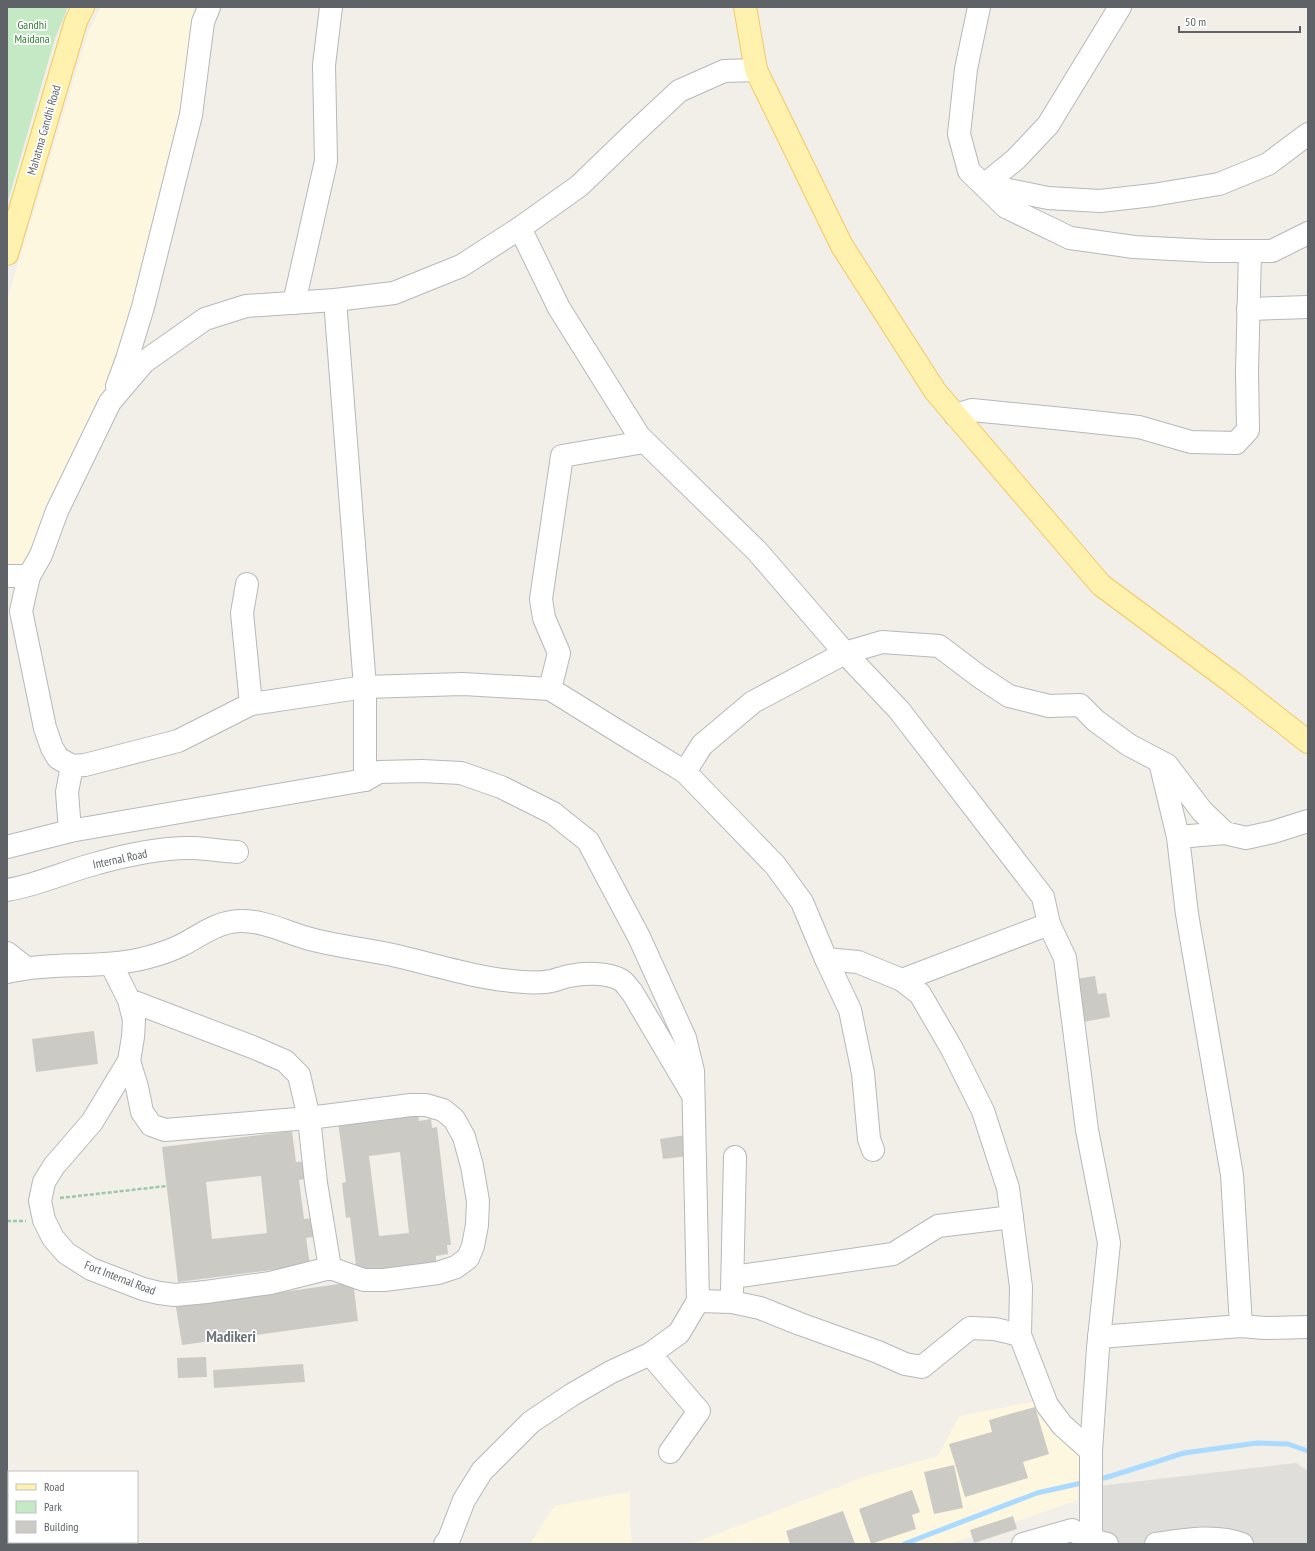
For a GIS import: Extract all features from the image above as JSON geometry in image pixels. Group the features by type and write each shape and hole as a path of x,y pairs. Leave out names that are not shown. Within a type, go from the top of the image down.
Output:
{"main road":[{"name":"Mahatma Gandhi Road","path":"7,254 76,21 83,7"},
{"path":"744,7 756,70 842,246 935,391 1101,585 1234,683 1308,742"}],"street":[{"path":"209,7 203,22 191,115 128,359 110,402 57,511 41,554 29,576 21,611 45,728 52,748 58,758 72,766 85,765 178,741 251,704 365,687 463,684 550,689 685,772 775,865 802,902 826,959 850,1010 863,1073 869,1140 873,1150"},
{"path":"294,303 326,161 324,65 332,7"},
{"path":"979,7 966,69 959,134 969,171 1006,208 1070,238 1134,247 1210,251 1272,251 1308,233"},
{"path":"984,185 1016,160 1048,125 1120,7"},
{"path":"110,402 144,362 205,319 246,306 335,300 394,293 461,266 520,228 580,186 632,134 679,91 724,71 756,70"},
{"path":"984,185 1048,198 1100,201 1219,184 1268,164 1308,134"},
{"path":"520,228 559,308 644,442 756,551 845,653 898,710 1043,897 1049,924 1065,958 1087,1130 1109,1243 1099,1337 1092,1451 1096,1543"},
{"path":"956,415 972,410 1074,420 1139,427 1191,442 1236,443 1248,430 1248,309 1250,251"},
{"path":"335,300 365,687 365,780"},
{"path":"1248,309 1308,307"},
{"path":"550,689 559,653 544,618 541,599 562,456 644,442"},
{"path":"7,576 29,576"},
{"path":"247,584 242,613 251,704"},
{"path":"685,772 702,745 753,702 845,653 882,642 939,646 1009,696 1049,706 1080,705 1096,721 1129,745 1167,765 1202,810 1225,833"},
{"path":"1160,762 1178,837 1189,921 1232,1175 1241,1326"},
{"path":"70,831 67,792 72,766"},
{"path":"7,847 70,831 365,780 380,772 422,771 461,774 501,787 553,813 588,841 639,937 685,1038 693,1071 698,1301 679,1332 650,1354 605,1376 573,1394 531,1422 482,1471 464,1500 449,1539 444,1544"},
{"path":"1178,837 1225,833 1246,838 1273,832 1308,821"},
{"name":"Internal Road","path":"7,890 32,885 97,863 125,856 162,850 193,848 237,852"},
{"path":"7,953 16,970 53,965 112,964 149,957 181,945 212,927 223,923 242,921 270,927 326,943 374,951 468,974 509,981 534,983 587,974 605,975 621,980 632,992 694,1096"},
{"path":"902,980 1049,924"},
{"path":"826,959 858,962 902,980 920,994 952,1049 983,1111 1008,1188 1021,1287 1020,1335 1047,1405 1062,1425 1092,1451"},
{"path":"112,964 131,1010 255,1048 285,1061 299,1075 309,1118 316,1183 330,1268"},
{"name":"Fort Internal Road","path":"129,1061 138,1088 142,1112 151,1125 165,1130 309,1118 411,1105 426,1105 443,1110 454,1119 464,1137 472,1166 478,1201 477,1225 473,1246 468,1258 456,1268 438,1273 384,1280 364,1280 330,1268 262,1284 175,1295 142,1289 91,1268 66,1254 53,1238 44,1220 40,1201 44,1182 54,1166 92,1122 129,1061 133,1037 131,1010"},
{"path":"732,1302 735,1156"},
{"path":"732,1277 893,1254 938,1226 1012,1217"},
{"path":"698,1301 732,1302 760,1308 878,1352 905,1364 922,1367 970,1328 995,1329 1020,1335"},
{"path":"1099,1337 1241,1326 1265,1328 1308,1327"},
{"path":"650,1354 699,1411 670,1452"},
{"path":"1023,1544 1072,1530 1096,1543"},
{"path":"1156,1544 1183,1540 1228,1539 1242,1544"}],"path":[{"path":"40,1201 167,1186"}],"shaded area":[{"path":"101,7 204,7 183,114 135,307 100,408 26,569 7,569 7,300 88,33"},
{"path":"1038,1401 1080,1454 1078,1500 950,1544 691,1544 866,1476 938,1456 959,1416"},
{"path":"1296,1463 1308,1471 1308,1544 1101,1544 1099,1486"},
{"path":"630,1492 632,1544 530,1544 554,1506"}],"green space":[{"name":"Gandhi Maidana","path":"7,7 68,7 55,38 7,204"}],"building":[{"path":"1095,976 1098,994 1106,993 1110,1017 1083,1022 1076,979"},
{"path":"94,1031 98,1064 36,1072 32,1039"},
{"path":"418,1112 419,1121 431,1119 432,1128 437,1127 451,1245 447,1245 448,1254 436,1256 436,1263 357,1273 350,1217 346,1218 342,1183 346,1182 338,1122","holes":["400,1152 409,1233 379,1236 369,1156"]},
{"path":"292,1131 296,1162 308,1161 311,1178 299,1180 304,1219 316,1218 319,1236 306,1238 310,1265 178,1282 162,1147","holes":["261,1176 267,1233 212,1239 206,1182"]},
{"path":"686,1135 689,1156 663,1159 660,1139"},
{"path":"353,1282 358,1321 182,1345 176,1307"},
{"path":"206,1357 207,1377 178,1378 177,1358"},
{"path":"303,1364 305,1382 214,1388 213,1370"},
{"path":"1035,1407 1049,1454 1023,1462 1028,1478 965,1497 949,1444 992,1432 989,1420"},
{"path":"954,1465 963,1508 934,1514 924,1472"},
{"path":"912,1490 920,1512 912,1515 916,1529 871,1544 859,1509"},
{"path":"843,1511 855,1544 790,1544 786,1531"},
{"path":"1013,1516 1017,1529 974,1543 970,1530"}],"waterway":[{"path":"1096,1480 1184,1453 1257,1443 1288,1444 1308,1451"},
{"path":"904,1544 1037,1493 1086,1482"}],"district":[{"name":"Madikeri","path":"231,1336"}]}
